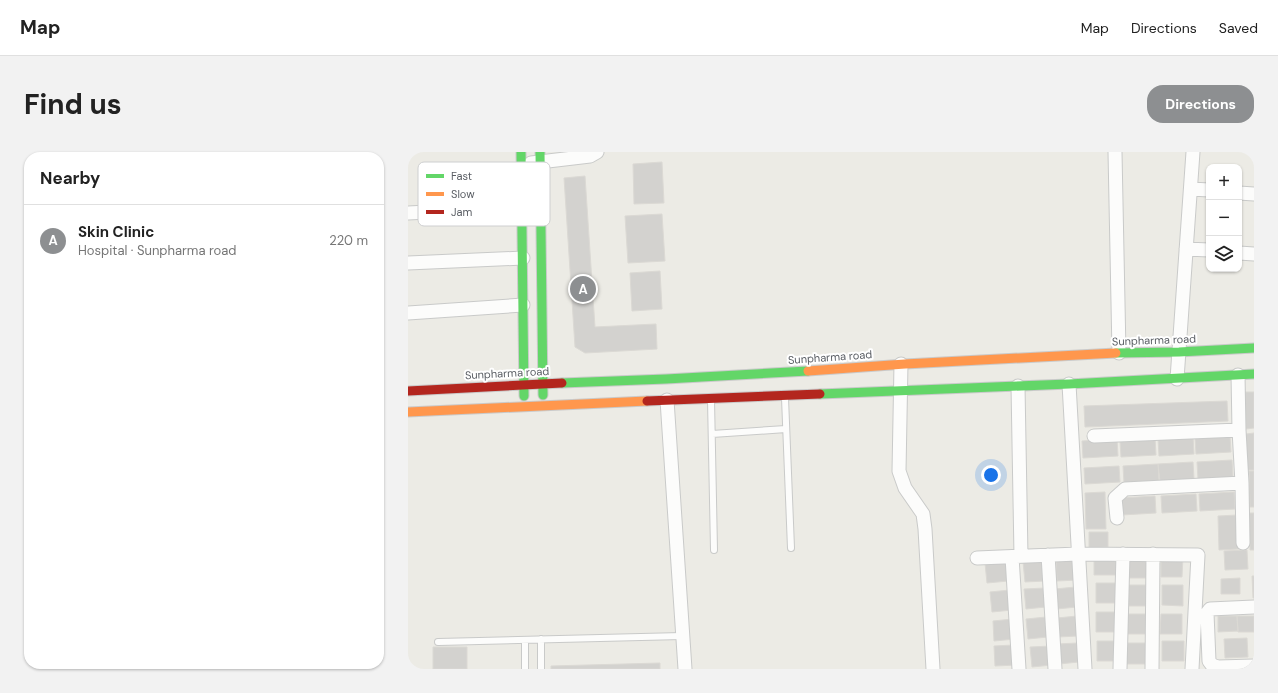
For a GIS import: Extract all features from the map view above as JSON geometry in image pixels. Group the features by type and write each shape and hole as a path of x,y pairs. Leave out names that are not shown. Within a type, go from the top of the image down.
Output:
{"street":[{"path":"521,158 590,156 597,152"},
{"path":"1115,152 1119,353"},
{"path":"1178,379 1193,152"},
{"path":"1191,189 1206,190"},
{"path":"1242,193 1254,194"},
{"path":"408,213 418,213"},
{"path":"522,226 525,407"},
{"path":"541,226 544,406"},
{"path":"1186,249 1206,250"},
{"path":"1242,253 1254,254"},
{"path":"408,263 523,258"},
{"path":"408,313 523,305"},
{"name":"Sunpharma road","path":"408,392 543,383 792,372 901,364 1254,348"},
{"path":"901,364 900,470 905,488 923,514 933,669"},
{"path":"408,412 1069,384 1254,374"},
{"path":"1238,375 1243,543"},
{"path":"1069,384 1085,669"},
{"path":"1018,386 1016,557 1019,669"},
{"path":"667,400 684,669"},
{"path":"1094,436 1239,430"},
{"path":"1117,518 1115,498 1125,489 1242,483"},
{"path":"977,558 1078,554 1198,555 1192,669"},
{"path":"1120,669 1123,554"},
{"path":"1152,669 1153,554"},
{"path":"1048,555 1055,669"},
{"path":"1254,607 1210,609 1207,613 1209,661 1212,666 1254,666"}],"lane":[{"path":"785,395 792,548"},
{"path":"711,398 714,550"},
{"path":"712,434 786,429"},
{"path":"438,642 682,636"},
{"path":"541,639 542,669"},
{"path":"524,669 525,640"}],"building":[{"path":"662,162 664,203 634,204 633,164"},
{"path":"585,176 595,327 656,324 657,349 585,353 575,347 564,178"},
{"path":"662,214 665,261 628,263 625,216"},
{"path":"660,271 662,309 632,311 630,273"},
{"path":"1245,392 1254,392 1254,428 1246,429"},
{"path":"1227,401 1228,421 1085,427 1084,406"},
{"path":"1254,433 1254,470 1247,470 1246,434"},
{"path":"1193,436 1194,454 1159,456 1158,438"},
{"path":"1230,436 1231,452 1196,454 1195,438"},
{"path":"1155,438 1156,455 1121,457 1120,441"},
{"path":"1117,439 1118,456 1083,458 1082,441"},
{"path":"1232,460 1233,477 1198,479 1197,462"},
{"path":"1193,462 1194,479 1160,481 1158,464"},
{"path":"1158,464 1159,481 1124,483 1123,466"},
{"path":"1119,466 1120,482 1085,484 1084,468"},
{"path":"1249,471 1254,471 1254,507 1250,507"},
{"path":"1105,492 1106,529 1086,529 1085,493"},
{"path":"1234,492 1235,509 1200,511 1199,494"},
{"path":"1196,494 1197,511 1162,513 1161,496"},
{"path":"1155,496 1156,513 1122,515 1121,498"},
{"path":"1249,513 1254,513 1254,550 1250,550"},
{"path":"1237,515 1239,549 1219,550 1218,516"},
{"path":"1089,532 1108,532 1108,547 1089,548"},
{"path":"1247,550 1248,569 1225,570 1224,551"},
{"path":"1094,555 1116,555 1116,575 1094,575"},
{"path":"1161,556 1183,556 1182,577 1161,577"},
{"path":"1126,558 1147,558 1147,578 1125,578"},
{"path":"1076,560 1078,580 1057,581 1056,561"},
{"path":"1006,561 1008,581 987,583 985,563"},
{"path":"1044,561 1045,581 1025,582 1023,562"},
{"path":"1252,576 1254,576 1254,598 1253,598"},
{"path":"1240,578 1240,594 1221,594 1221,579"},
{"path":"1096,583 1117,583 1117,603 1096,603"},
{"path":"1124,585 1146,585 1146,606 1124,606"},
{"path":"1162,585 1183,585 1183,606 1162,605"},
{"path":"1075,587 1077,607 1057,609 1055,589"},
{"path":"1045,588 1046,607 1026,609 1024,589"},
{"path":"1010,590 1012,610 992,612 990,592"},
{"path":"1096,612 1117,612 1117,632 1096,632"},
{"path":"1125,614 1147,614 1147,634 1125,634"},
{"path":"1161,614 1182,614 1182,634 1160,634"},
{"path":"1077,616 1078,636 1058,637 1057,618"},
{"path":"1218,616 1237,616 1238,631 1218,632"},
{"path":"1237,616 1254,616 1254,632 1238,632"},
{"path":"1046,617 1048,637 1028,639 1026,619"},
{"path":"1013,619 1015,639 994,641 993,621"},
{"path":"1247,638 1248,657 1225,658 1224,639"},
{"path":"1097,641 1118,641 1118,661 1097,661"},
{"path":"1162,641 1184,641 1184,661 1162,661"},
{"path":"1077,643 1079,662 1059,664 1057,644"},
{"path":"1125,643 1147,643 1147,664 1125,664"},
{"path":"1014,645 1016,665 995,666 994,646"},
{"path":"1051,646 1052,665 1032,667 1030,647"},
{"path":"433,647 467,647 467,669 433,669"},
{"path":"660,663 660,669 551,669 551,666"}],"traffic: fast":[{"path":"521,152 521,162"},
{"path":"540,152 540,162"},
{"path":"522,226 524,396"},
{"path":"541,226 543,395"},
{"path":"1116,353 1179,352 1254,348"},
{"path":"562,383 808,371"},
{"path":"820,394 1069,384 1254,374"}],"traffic: slow":[{"path":"808,371 905,364 1116,353"},
{"path":"408,412 647,401"}],"traffic: jam":[{"path":"408,391 562,383"},
{"path":"647,401 820,394"}],"place":[{"name":"Skin Clinic","path":"583,289"}]}
